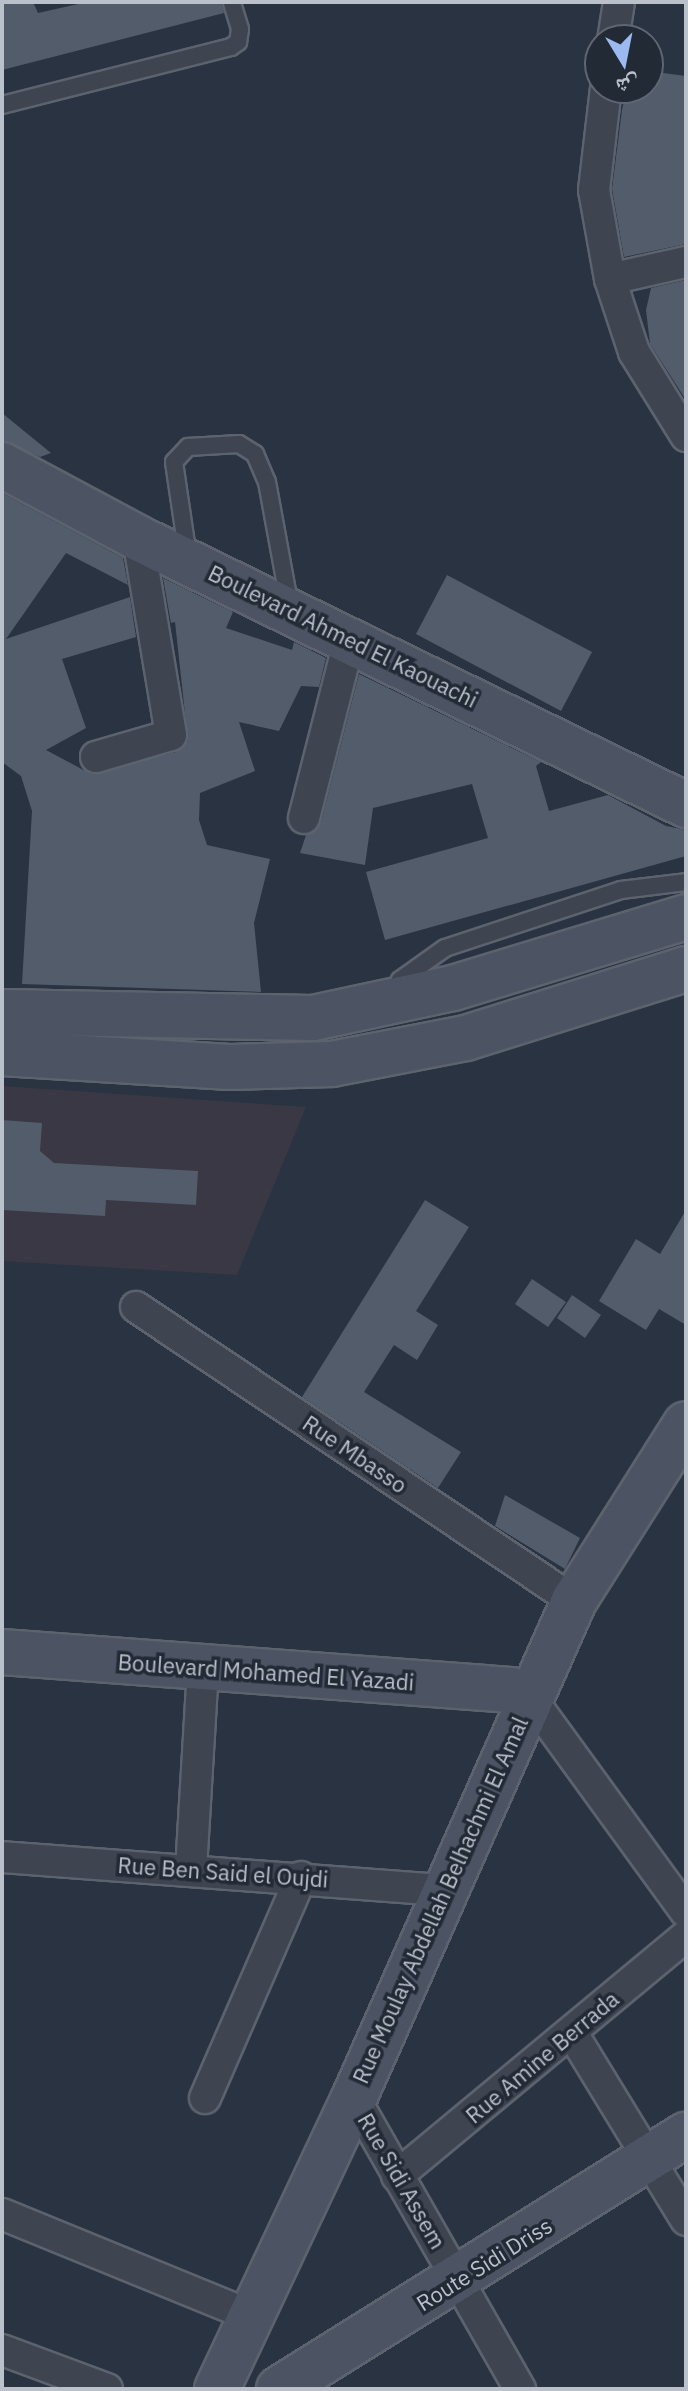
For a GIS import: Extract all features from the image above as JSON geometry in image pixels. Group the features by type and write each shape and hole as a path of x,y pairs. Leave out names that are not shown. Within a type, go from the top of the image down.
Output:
{"street":[{"path":"616,24 619,2"},
{"path":"604,104 594,190 610,279 634,352 681,421"},
{"path":"610,279 686,262"},
{"name":"Boulevard Ahmed El Kaouachi","path":"2,465 138,538 350,638 686,805"},
{"path":"96,757 171,735 138,538"},
{"path":"304,818 350,638"},
{"path":"2,1012 271,1021 385,1005 686,917"},
{"path":"2,1053 230,1067 332,1064 466,1038 686,969"},
{"name":"Rue Mbasso","path":"136,1307 574,1601"},
{"name":"Rue Moulay Abdellah Belhachmi El Amal","path":"217,2389 254,2317 354,2098 443,1890 574,1601 686,1424"},
{"name":"Boulevard Mohamed El Yazadi","path":"2,1652 511,1690 529,1696"},
{"path":"191,1870 203,1667"},
{"path":"529,1696 686,1912"},
{"name":"Rue Ben Said el Oujdi","path":"2,1857 443,1890"},
{"path":"205,2098 301,1877"},
{"name":"Rue Amine Berrada","path":"397,2176 686,1936"},
{"path":"572,2033 669,2146 686,2220"},
{"name":"Rue Sidi Assem","path":"354,2098 520,2389"},
{"name":"Route Sidi Driss","path":"279,2389 460,2280 669,2146"},
{"path":"2,2214 254,2317"},
{"path":"2,2350 107,2389"}],"lane":[{"path":"2,105 231,47 240,29 232,2"},
{"path":"189,562 174,462 188,447 239,444 255,454 267,482 290,610"},
{"path":"385,1005 400,980 445,948 621,890 686,882"}],"shaded area":[{"path":"2,1086 306,1107 237,1275 2,1261"}],"building":[{"path":"2,2 33,2 38,13 87,2 221,2 224,13 2,70"},
{"path":"664,73 686,76 686,244 624,257 612,189 623,104 664,104"},
{"path":"686,280 686,400 650,344 646,310 651,288"},
{"path":"2,413 51,453 40,457 2,440"},
{"path":"2,493 123,558 128,585 66,553 6,639 130,597 136,637 62,659 86,728 46,750 91,774 176,752 188,741 175,622 171,623 163,578 233,612 226,628 292,650 294,642 326,658 319,687 301,686 279,731 239,722 255,771 200,793 199,820 207,845 270,859 254,923 261,992 22,984 32,811 21,776 2,762"},
{"path":"447,575 592,652 561,711 416,634"},
{"path":"359,674 541,762 536,766 549,811 608,795 666,826 686,830 686,856 385,940 366,872 488,838 472,784 373,808 365,865 300,853 306,835 321,822"},
{"path":"2,1120 42,1123 40,1151 54,1163 198,1171 196,1205 106,1200 105,1216 2,1210"},
{"path":"425,1200 469,1227 416,1311 438,1325 417,1360 394,1345 364,1392 461,1452 438,1488 302,1397"},
{"path":"686,1210 686,1325 659,1309 646,1330 599,1301 636,1239 660,1254"},
{"path":"532,1279 566,1302 548,1327 515,1304"},
{"path":"572,1295 601,1315 585,1338 557,1318"},
{"path":"505,1495 580,1538 565,1569 495,1526"}]}
